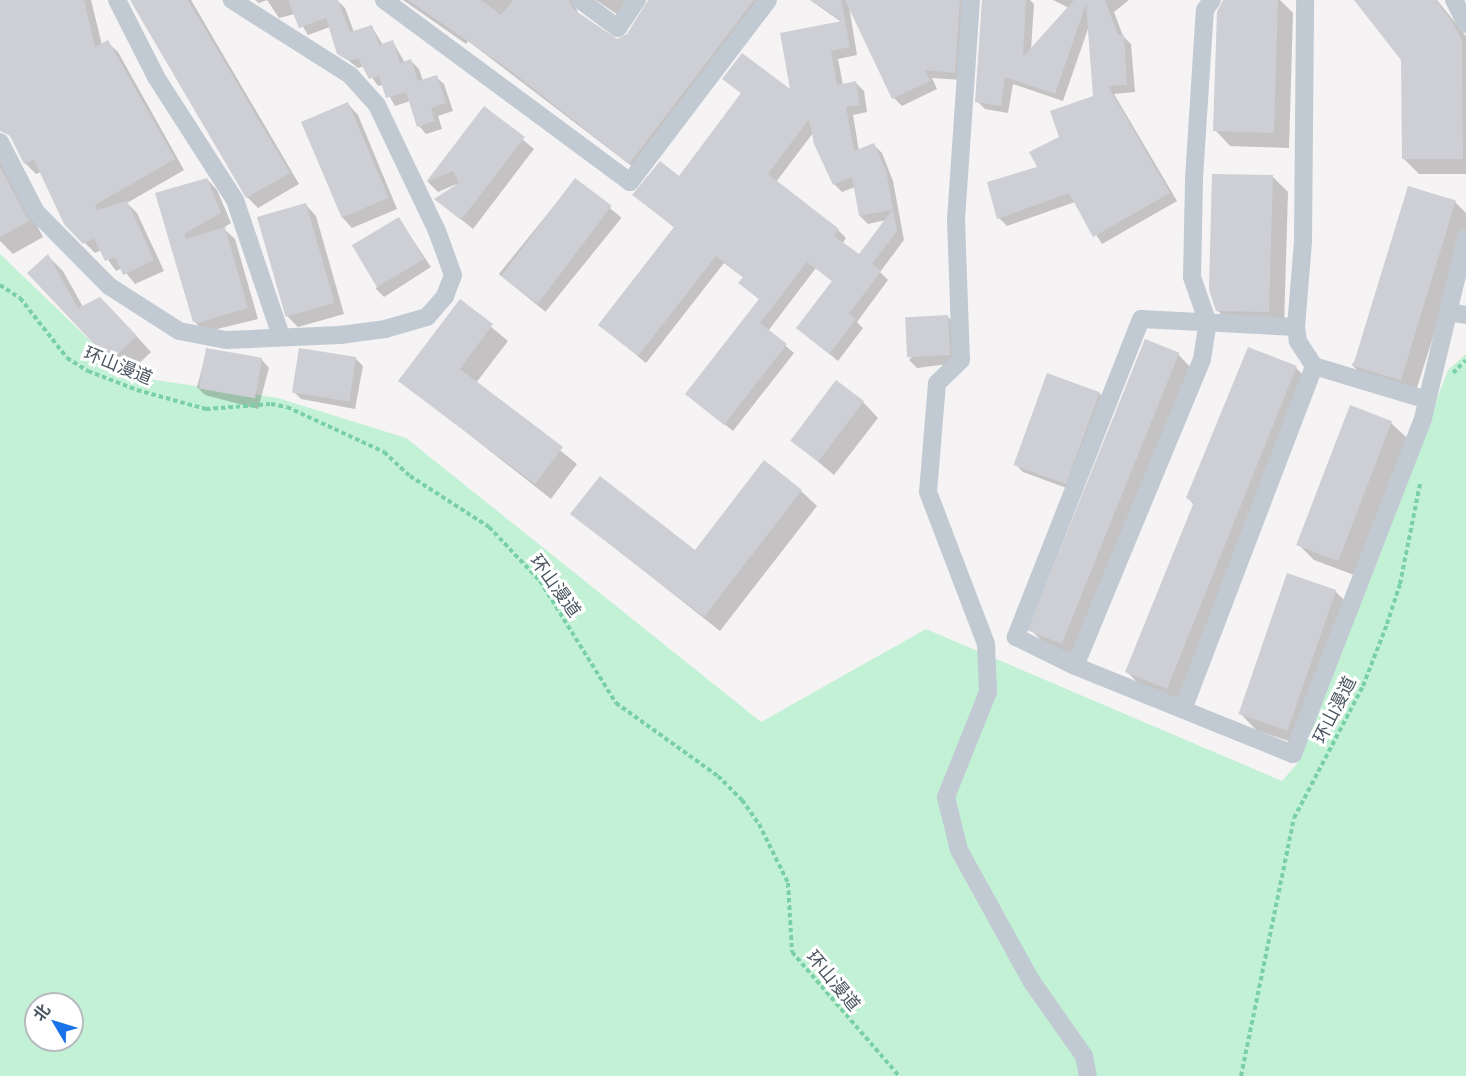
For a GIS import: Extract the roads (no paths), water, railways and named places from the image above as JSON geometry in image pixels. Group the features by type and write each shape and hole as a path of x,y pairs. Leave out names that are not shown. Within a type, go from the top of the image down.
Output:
{"street":[{"path":"117,0 156,77 235,200 281,336"},
{"path":"0,142 36,212 109,286 147,314 179,331 226,340 385,329 427,316 445,296 453,275 437,231 377,105 350,75 232,0"},
{"path":"384,0 630,182 768,0"},
{"path":"580,0 618,28 637,0"},
{"path":"970,0 956,219 962,360 937,383 928,492 986,644 988,692 946,797 959,850 1032,982 1084,1056 1088,1076"},
{"path":"1075,666 1202,359 1208,323 1192,277 1205,10 1212,0"},
{"path":"1305,0 1303,241 1296,327 1298,341 1314,366 1427,400"},
{"path":"1454,0 1466,24"},
{"path":"1296,327 1141,319 1016,637 1075,666 1184,707 1293,754 1427,400 1457,314 1466,238"},
{"path":"1184,707 1314,366"}]}
